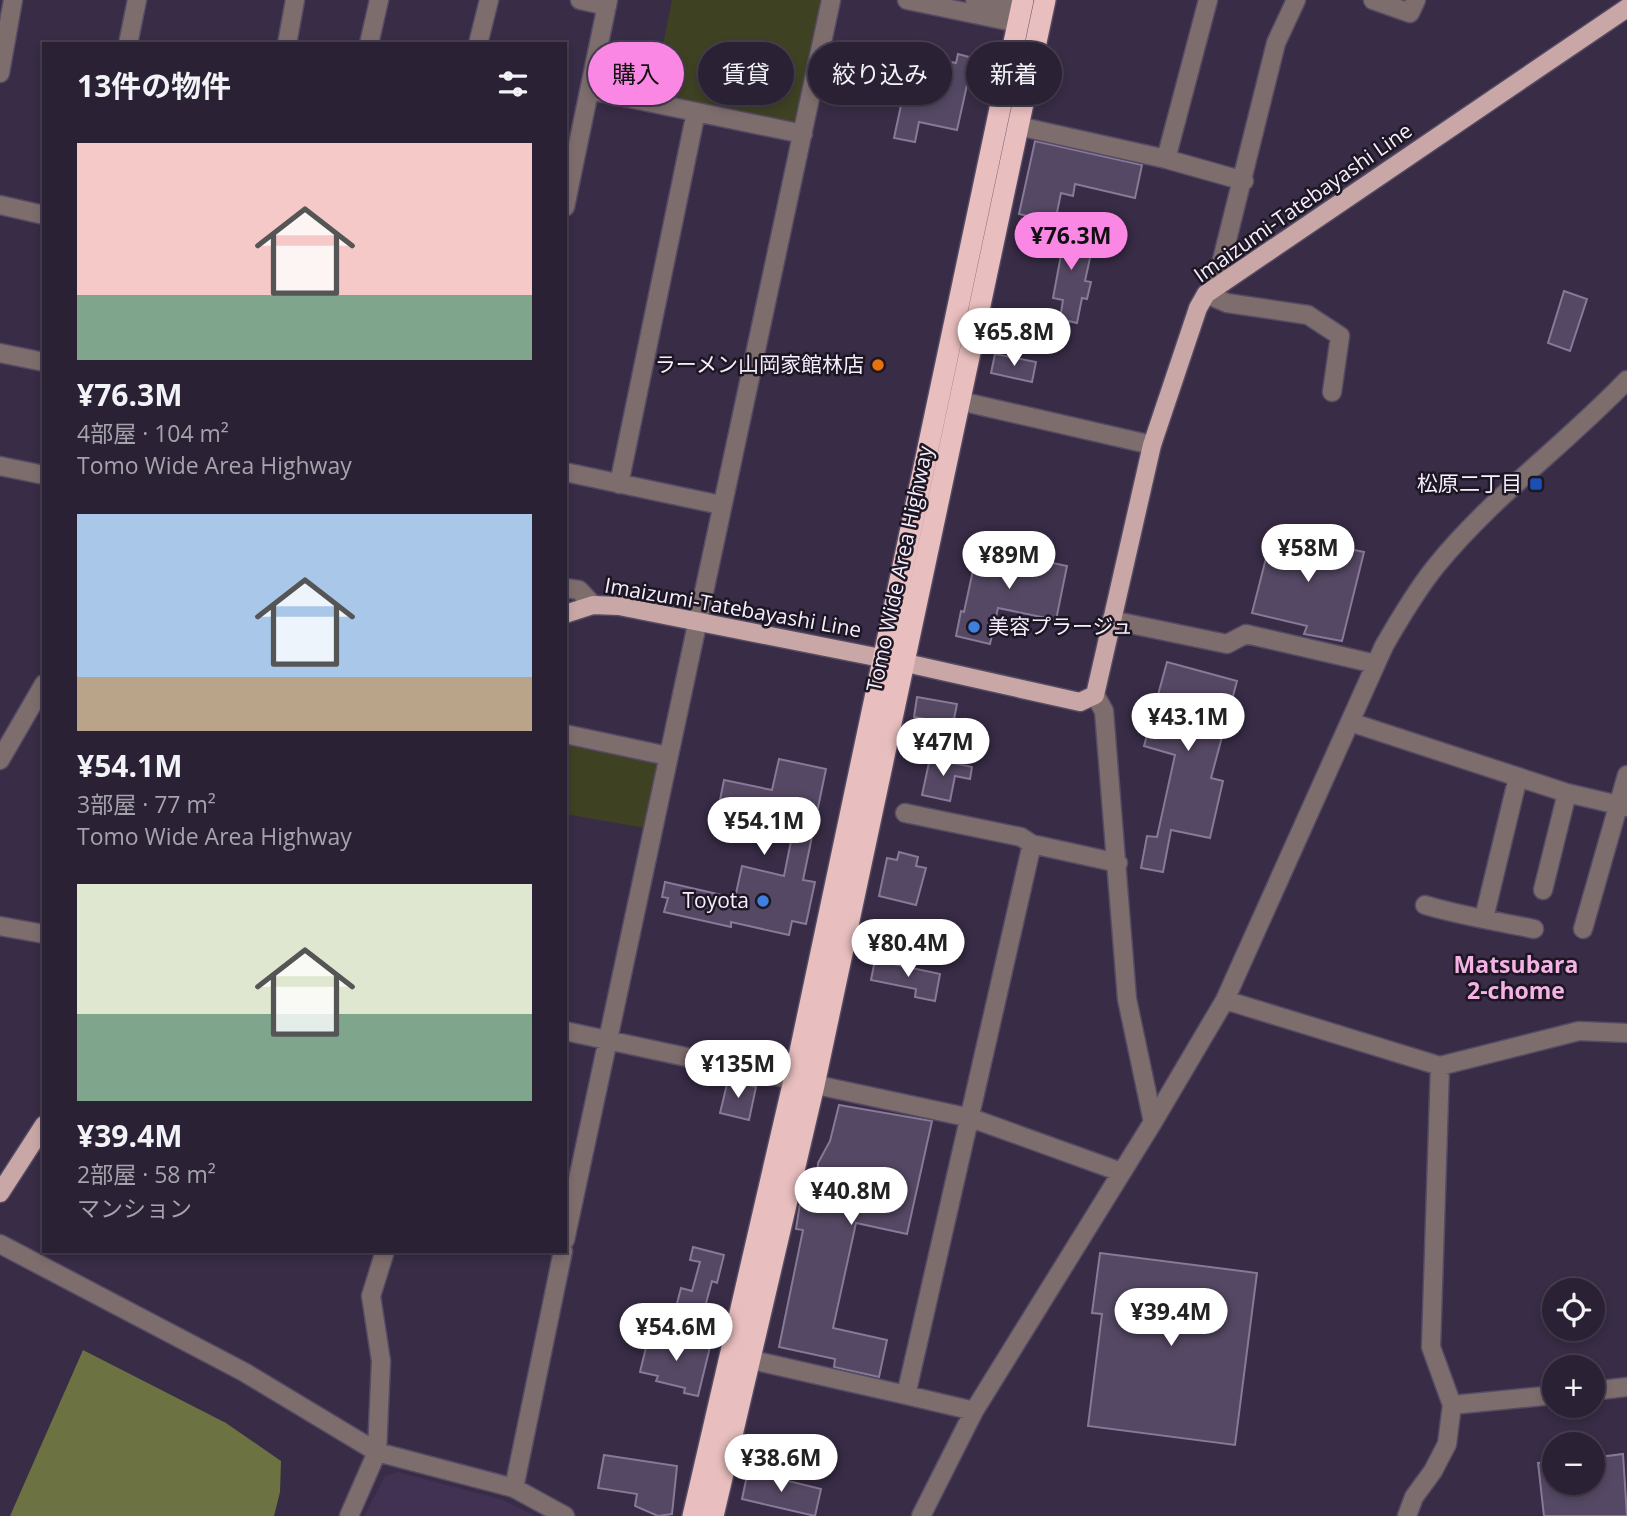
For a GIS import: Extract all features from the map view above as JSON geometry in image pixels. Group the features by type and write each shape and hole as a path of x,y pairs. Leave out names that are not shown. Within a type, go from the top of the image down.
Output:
{"highway":[{"name":"Tomo Wide Area Highway","path":"713,1516 742,1358 804,1082 906,663 1045,0"},
{"name":"Tomo Wide Area Highway","path":"804,1082 883,659 1021,8"},
{"name":"Tomo Wide Area Highway","path":"693,1516 742,1358"}],"main road":[{"name":"Imaizumi-Tatebayashi Line","path":"567,613 593,605 700,621 1080,702 1090,700 1094,695 1152,445 1198,308 1211,291 1627,8"},
{"path":"0,1193 42,1128"}],"street":[{"path":"0,73 13,0"},
{"path":"128,42 137,0"},
{"path":"287,42 295,0"},
{"path":"369,42 379,0"},
{"path":"478,42 489,0"},
{"path":"580,0 607,3 599,42"},
{"path":"567,1230 668,756 700,621 721,505 831,0"},
{"path":"906,0 1008,21 1021,8"},
{"path":"975,0 1021,8"},
{"path":"1166,159 1208,0"},
{"path":"1296,0 1276,43 1244,181 1211,291 1227,303 1308,315 1340,336 1332,392"},
{"path":"1373,0 1410,13 1416,0"},
{"path":"567,198 588,99"},
{"path":"662,105 803,134"},
{"path":"619,484 696,112"},
{"path":"1018,126 1166,159 1244,181"},
{"path":"0,205 42,215"},
{"path":"0,353 42,362"},
{"path":"921,1516 974,1411 1153,1122 1225,1000 1376,664 1408,605 1437,565 1486,512 1627,380"},
{"path":"960,401 1152,445"},
{"path":"0,466 42,475"},
{"path":"567,472 721,505"},
{"path":"567,587 579,590 593,605"},
{"path":"1111,620 1227,644 1246,634 1376,664"},
{"path":"0,760 42,687"},
{"path":"1094,695 1104,711 1127,999 1153,1122"},
{"path":"1350,722 1567,793 1623,806"},
{"path":"567,734 668,756"},
{"path":"1583,929 1623,806 1627,775"},
{"path":"1484,918 1518,777"},
{"path":"1543,890 1567,793"},
{"path":"905,813 1021,836 1032,845 1118,863"},
{"path":"906,1395 1032,845"},
{"path":"1425,905 1458,915 1534,929"},
{"path":"0,926 42,934"},
{"path":"1225,1000 1440,1066 1579,1031 1627,1033"},
{"path":"567,1031 971,1118 1121,1172"},
{"path":"1407,1516 1414,1497 1433,1471 1447,1444 1452,1405 1431,1347 1440,1066"},
{"path":"0,1244 244,1372 377,1452 514,1488 565,1516"},
{"path":"349,1516 377,1452 381,1361 371,1296 384,1253"},
{"path":"514,1488 563,1253"},
{"path":"742,1358 974,1411"},
{"path":"1605,1390 1627,1387"},
{"path":"1452,1405 1542,1396"}],"shaded area":[{"path":"398,1472 500,1499 536,1516 364,1516 385,1476"}],"green space":[{"path":"672,0 824,0 815,42 808,42 808,77 799,120 790,124 706,105 794,105 794,42 698,42 698,103 684,100 684,42 663,42"},
{"path":"567,734 663,755 645,828 567,814"},
{"path":"83,1350 226,1423 281,1461 280,1492 274,1516 10,1516"}],"building":[{"path":"958,54 966,56 966,90 957,130 919,122 915,142 894,138 901,105 952,105 952,62 956,63"},
{"path":"1035,141 1142,165 1135,198 1075,184 1073,196 1061,193 1055,222 1019,214"},
{"path":"1052,229 1082,235 1081,241 1093,244 1085,281 1091,282 1087,299 1082,298 1077,323 1060,319 1063,300 1053,298 1061,255 1047,252"},
{"path":"1564,291 1587,299 1570,351 1548,343"},
{"path":"995,354 1036,362 1032,382 991,373"},
{"path":"1274,527 1285,528 1284,535 1364,552 1342,641 1304,634 1307,626 1252,613"},
{"path":"978,547 1067,566 1056,620 998,608 990,644 956,636"},
{"path":"1167,662 1237,681 1211,778 1223,781 1210,838 1171,830 1163,872 1141,868 1147,836 1157,837 1175,755 1144,746"},
{"path":"917,697 957,704 953,724 914,717"},
{"path":"930,758 972,767 970,779 955,776 950,801 922,795"},
{"path":"779,759 826,769 803,880 815,882 806,924 792,921 789,935 731,922 731,927 664,912 668,898 662,897 665,882 735,898 742,866 784,876 794,826 718,810 724,780 772,790"},
{"path":"899,852 918,857 916,866 926,868 916,905 879,896 887,858 897,860"},
{"path":"875,960 940,974 935,1001 915,997 916,989 871,980"},
{"path":"728,1080 756,1087 749,1120 720,1113"},
{"path":"839,1105 932,1121 907,1234 856,1223 833,1328 887,1340 879,1377 834,1367 835,1359 779,1347 803,1230 796,1229 800,1203 815,1207 818,1163 830,1141"},
{"path":"693,1247 724,1255 717,1283 712,1281 702,1318 675,1311 681,1288 692,1291 700,1262 690,1260"},
{"path":"1100,1253 1257,1273 1235,1445 1088,1426 1102,1314 1092,1313"},
{"path":"649,1335 710,1347 698,1396 684,1393 685,1388 656,1381 658,1376 640,1372"},
{"path":"1623,1454 1627,1516 1544,1516 1538,1463 1542,1463 1542,1495 1605,1495 1605,1456"},
{"path":"604,1455 677,1466 672,1514 658,1516 635,1506 637,1494 598,1488"},
{"path":"748,1471 821,1489 815,1516 742,1499"}],"place":[{"name":"ラーメン山岡家館林店","path":"878,365"},
{"name":"松原二丁目","path":"1536,484"},
{"name":"美容プラージュ","path":"974,627"},
{"name":"Toyota","path":"763,901"}],"district":[{"name":"Matsubara 2-chome","path":"1516,978"}]}
